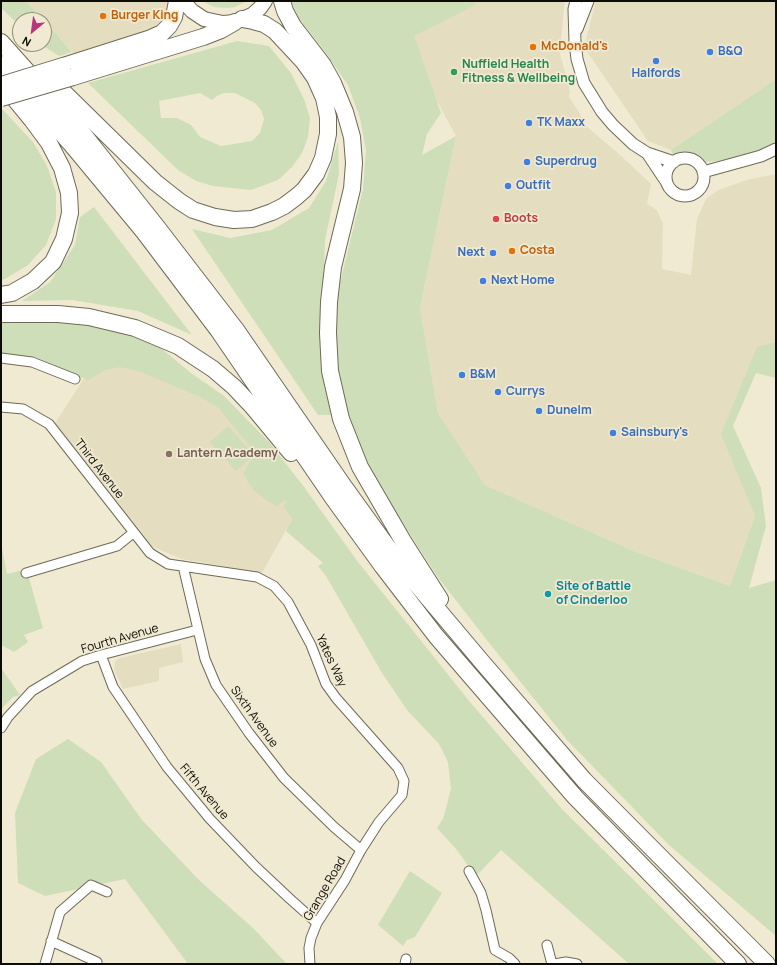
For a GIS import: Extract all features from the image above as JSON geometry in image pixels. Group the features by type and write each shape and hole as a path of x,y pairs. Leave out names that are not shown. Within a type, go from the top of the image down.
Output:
{"highway":[{"path":"1,98 162,33 169,26 174,17 177,1"},
{"path":"282,1 285,11 293,26 322,65 333,84 345,112 352,136 354,163 352,189 334,267 328,318 330,371 341,419 360,467 403,541 482,662"},
{"path":"1,31 155,182 193,210 215,217 234,220 252,219 272,212 296,198 316,174 323,158 328,134 328,117 324,98 315,78 303,61 275,31 264,24 253,21 238,20 221,30 202,37 68,71 1,84 32,120 49,143 62,168 69,193 70,213 64,239 53,262 33,281 12,293 1,295"},
{"path":"1,42 84,135 237,331 343,485 402,567 584,780 767,964"},
{"path":"1,64 71,144 144,232 218,330 333,498 383,567 436,636 575,797 738,964"},
{"path":"1,314 58,314 89,317 135,328 178,346 213,369 234,387 304,468 333,498"}],"main road":[{"path":"182,1 192,11 204,19 224,23 252,15 265,1"}],"street":[{"path":"576,1 574,9 576,31 575,42 577,59 584,83 602,112 633,144 647,153 674,162"},
{"path":"576,31 588,1"},
{"path":"703,172 760,156 776,149"},
{"path":"647,153 667,184 677,194 683,196 695,193 702,183 703,172 700,166 691,159 679,159 674,162 667,171 667,184"},
{"path":"1,358 32,362 75,379"},
{"name":"Third Avenue","path":"1,407 23,409 49,424 150,553 168,564"},
{"path":"26,573 117,546 134,533"},
{"name":"Yates Way","path":"168,564 257,577 274,586 288,602 311,645 326,684 336,698 398,768 404,781 402,795 379,822 361,850"},
{"name":"Sixth Avenue","path":"183,566 204,659 216,685 284,778 334,827 361,850"},
{"name":"Fourth Avenue","path":"1,728 8,717 32,691 82,661 197,630"},
{"name":"Fifth Avenue","path":"101,655 112,687 176,778 210,819 256,867 318,923"},
{"name":"Grange Road","path":"310,964 309,948 311,938 318,923 345,880 361,850"},
{"path":"469,871 481,893 495,950 515,964"},
{"path":"45,964 60,912 91,885 107,892"},
{"path":"51,941 97,962"},
{"path":"547,945 553,964 566,962 577,964"}],"shaded area":[{"path":"25,1 168,1 165,17 157,25 146,32 77,57 52,29 52,12 37,12"},
{"path":"466,1 565,1 560,54 570,91 569,97 586,126 651,184 647,204 657,210 663,224 662,269 691,275 697,219 706,199 718,190 747,180 776,174 776,342 757,348 722,434 755,516 730,586 636,552 485,485 438,413 420,308 456,136 399,31"},
{"path":"596,1 776,1 776,79 671,150 648,141 584,47"},
{"name":"Lantern Academy","path":"100,354 221,399 268,466 277,490 287,502 283,506 292,519 262,573 182,559 153,547 55,423"},
{"path":"181,644 183,662 159,668 159,681 123,689 114,670 115,661 120,658"}],"green space":[{"path":"1,1 25,1 37,12 12,12 12,18 1,8"},
{"path":"202,1 247,1 235,7 228,8 214,7"},
{"path":"291,1 477,1 475,5 414,36 441,113 427,134 422,155 456,136 420,308 438,413 485,485 636,552 730,586 755,516 721,434 757,347 776,342 776,378 756,373 733,426 761,488 766,526 749,588 776,580 776,936 669,845 568,741 437,576 385,495 361,452 347,419 337,375 335,333 338,291 363,189 366,150 360,118 348,85 299,18"},
{"path":"52,29 72,52 59,56 52,52"},
{"path":"237,41 269,46 291,73 304,99 310,118 308,137 302,153 292,167 278,180 251,190 213,186 196,181 178,170 88,83","holes":["200,93 212,100 224,93 235,93 255,103 261,110 264,119 260,133 252,141 221,146 200,137 191,125 177,118 161,118 159,101"]},
{"path":"776,79 776,144 757,153 717,161 704,162 688,156 673,155 671,150"},
{"path":"1,108 33,142 47,166 56,192 56,219 46,245 28,265 1,280"},
{"path":"338,142 339,174 325,240 321,354 332,415 318,415 192,229 230,238 272,230 309,208 326,181"},
{"path":"94,207 192,335 138,311 72,300 22,301 50,282 75,245 80,217"},
{"path":"1,318 64,320 126,331 157,345 191,373 224,396 269,442 304,487 358,562 470,702 562,809 718,964 629,964 501,850 476,876 456,849 437,828 443,819 451,789 448,762 439,744 407,710 382,673 326,576 318,566 323,563 286,531 292,519 283,506 287,502 284,500 277,506 264,499 252,488 243,474 255,453 218,407 200,397 139,371 120,367 105,370 88,380 35,357 1,353"},
{"path":"228,426 254,455 236,471 210,442"},
{"path":"1,543 7,574 23,570 25,579 29,578 43,628 24,635 28,642 14,652 1,645"},
{"path":"1,668 20,695 13,697 1,709"},
{"path":"68,739 101,762 142,820 200,881 253,928 287,964 188,964 125,879 45,896 18,883 15,813 36,759"},
{"path":"410,871 442,893 415,937 407,940 403,946 378,925"}],"place":[{"name":"Burger King","path":"103,16"},
{"name":"McDonald's","path":"533,47"},
{"name":"B&Q","path":"710,52"},
{"name":"Halfords","path":"656,61"},
{"name":"Nuffield Health Fitness & Wellbeing","path":"454,72"},
{"name":"TK Maxx","path":"529,123"},
{"name":"Superdrug","path":"527,162"},
{"name":"Outfit","path":"508,186"},
{"name":"Boots","path":"496,219"},
{"name":"Costa","path":"512,251"},
{"name":"Next","path":"493,253"},
{"name":"Next Home","path":"483,281"},
{"name":"B&M","path":"462,375"},
{"name":"Currys","path":"498,392"},
{"name":"Dunelm","path":"539,411"},
{"name":"Sainsbury's","path":"613,433"},
{"name":"Lantern Academy","path":"169,454"},
{"name":"Site of Battle of Cinderloo","path":"548,594"}]}
